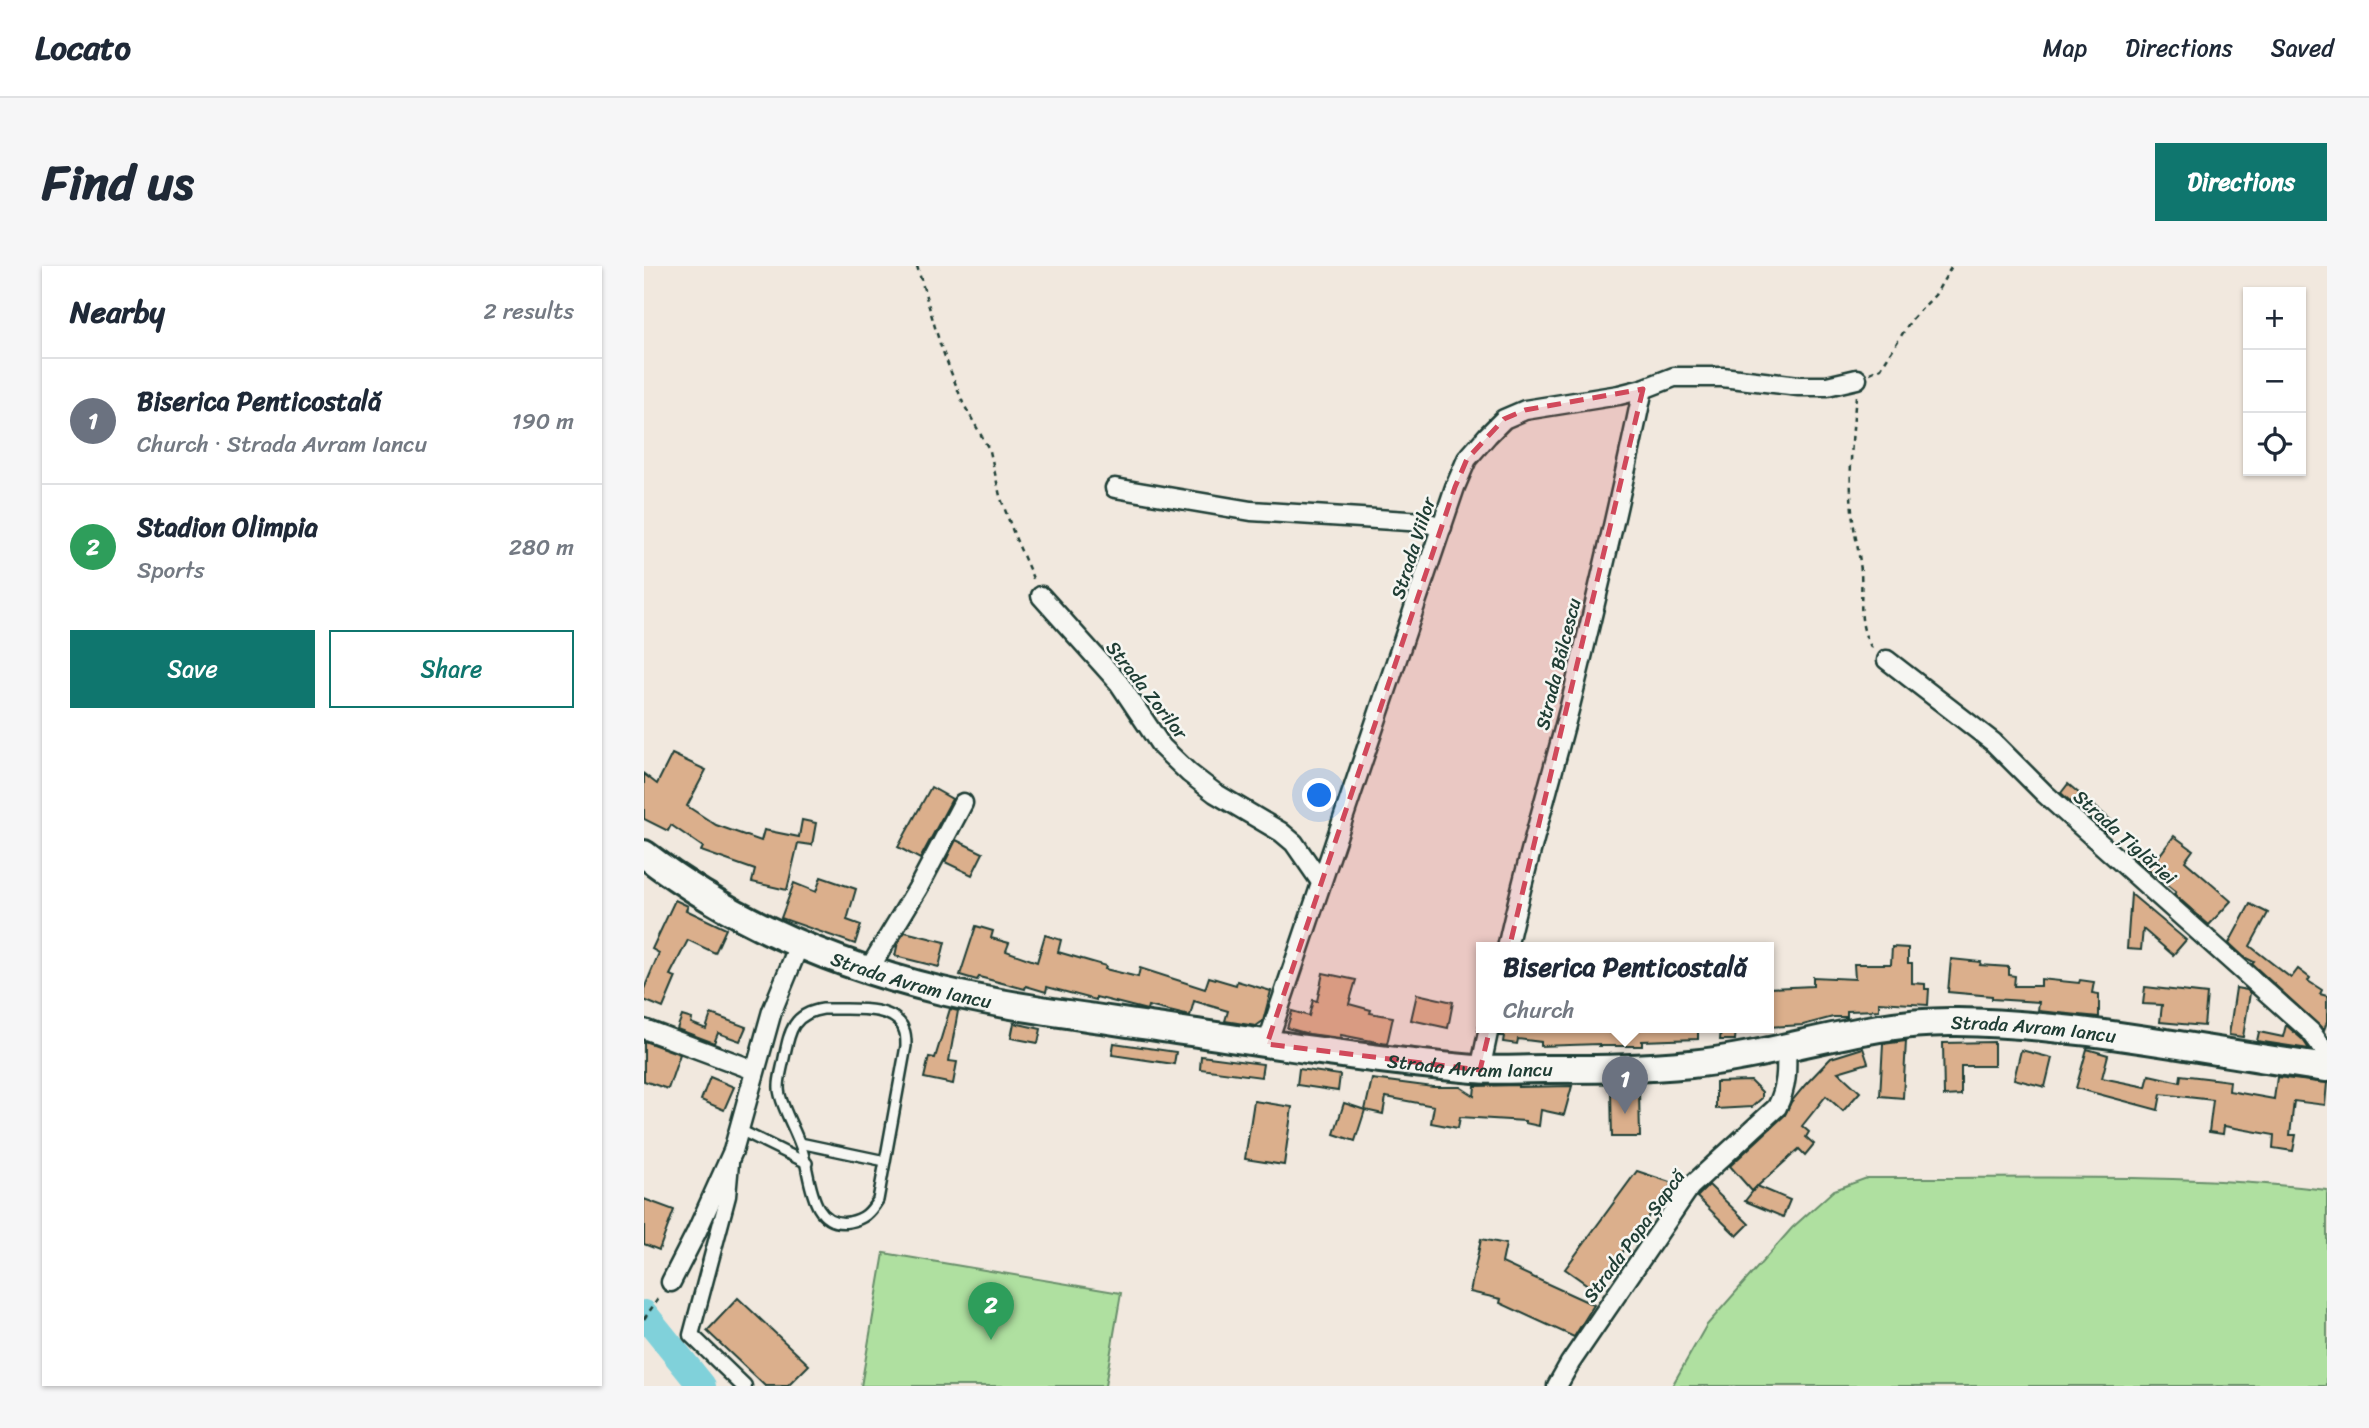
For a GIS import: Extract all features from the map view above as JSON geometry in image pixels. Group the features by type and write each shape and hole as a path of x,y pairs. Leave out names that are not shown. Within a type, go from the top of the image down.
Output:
{"main road":[{"name":"Strada Avram Iancu","path":"644,854 680,882 799,945 940,990 1026,1007 1367,1059 1480,1069 1600,1069 1691,1064 1786,1048 1901,1023 1956,1022 2023,1025 2327,1068"}],"street":[{"name":"Strada Viilor","path":"1267,1044 1467,459 1504,419 1525,410 1643,389 1674,377 1722,377 1799,386 1827,386 1857,379"},
{"name":"Strada Bălcescu","path":"1508,942 1570,707 1624,482 1643,389"},
{"path":"1115,488 1251,511 1414,521 1442,527"},
{"name":"Strada Zorilor","path":"1041,596 1119,683 1162,747 1215,793 1281,832 1294,843 1321,882"},
{"name":"Strada Țiglăriei","path":"1887,660 1993,742 2045,794 2311,1032 2327,1054"},
{"path":"869,969 918,888 963,803"},
{"path":"744,1386 691,1335 728,1195 733,1151 754,1070 772,1011 799,945"},
{"path":"644,1029 754,1070"},
{"path":"1480,1069 1488,1033"},
{"name":"Strada Popa Șapcă","path":"1557,1386 1690,1187 1777,1107 1784,1094 1787,1076 1786,1048"},
{"path":"671,1282 733,1151"}],"lane":[{"path":"816,1010 882,1011 898,1019 905,1030 906,1046 878,1200 871,1212 862,1219 845,1222 831,1220 818,1208 813,1199 807,1163 800,1143 779,1093 790,1031 796,1021 816,1010"},
{"path":"738,1129 807,1163"},
{"path":"800,1143 885,1161"}],"path":[{"path":"917,266 940,344 963,403 990,451 1000,496 1041,596"},
{"path":"1887,660 1874,652 1867,642 1861,618 1861,574 1850,481 1857,379 1881,368 1911,320 1935,295 1952,266"},
{"path":"644,1319 671,1282"}],"highlighted area":[{"path":"1643,389 1480,1070 1267,1044 1455,487 1467,459 1504,419 1525,410"}],"green space":[{"path":"1867,1178 2155,1179 2270,1184 2327,1190 2327,1386 1672,1386 1706,1326 1792,1228 1834,1190"},
{"path":"884,1253 1121,1293 1105,1386 861,1386"}],"building":[{"path":"672,754 706,770 687,806 716,825 761,841 764,830 799,837 802,820 816,823 812,845 798,843 787,890 752,882 755,870 701,851 703,847 671,825 668,831 644,819 644,774 657,784"},
{"path":"2068,784 2113,822 2105,832 2061,793"},
{"path":"931,787 952,799 920,859 898,847"},
{"path":"2174,836 2193,850 2185,861 2231,901 2209,925 2174,894 2176,892 2131,856 2138,846 2156,860"},
{"path":"956,840 983,853 972,875 945,862"},
{"path":"821,877 856,889 847,920 861,925 855,944 781,918 794,883 816,892"},
{"path":"2131,894 2186,940 2173,955 2143,929 2141,950 2127,949"},
{"path":"675,900 688,906 686,910 726,929 715,953 688,940 670,975 676,977 663,1008 644,1000 644,989 659,953 652,949"},
{"path":"2250,904 2268,913 2250,946 2291,978 2298,969 2310,978 2308,981 2322,990 2320,994 2327,996 2327,1022 2324,1030 2252,964 2254,962 2229,943"},
{"path":"976,926 993,931 991,938 1009,943 1006,951 1037,962 1045,935 1061,940 1058,952 1106,966 1105,969 1138,977 1140,968 1205,989 1209,977 1236,985 1237,981 1271,991 1263,1021 1256,1026 1225,1021 1228,1011 1194,1001 1190,1016 1148,1006 1147,1010 1096,997 1096,1000 1047,987 1046,992 960,975"},
{"path":"905,932 945,942 939,967 895,956 898,942"},
{"path":"1892,947 1908,948 1908,963 1912,963 1912,983 1925,984 1925,989 1929,989 1928,1005 1879,1002 1879,1010 1847,1011 1847,1017 1833,1017 1803,1025 1774,1027 1774,988 1813,986 1813,977 1855,979 1854,964 1891,964"},
{"path":"1951,959 2009,967 2009,975 2015,976 2014,986 2041,986 2041,979 2094,982 2092,993 2099,994 2099,1017 2038,1011 2039,1002 1992,999 1992,996 1948,992"},
{"path":"1323,973 1356,980 1349,1004 1371,1010 1370,1013 1393,1017 1387,1044 1341,1035 1340,1038 1309,1034 1287,1028 1292,1011 1309,1016 1313,1000 1317,1001"},
{"path":"2145,987 2207,994 2204,1026 2160,1022 2162,1005 2143,1004"},
{"path":"2236,988 2250,993 2243,1037 2229,1035"},
{"path":"1417,994 1453,1002 1448,1028 1411,1020"},
{"path":"950,1009 958,1011 949,1061 957,1062 953,1084 924,1078 929,1057 935,1058"},
{"path":"711,1014 746,1027 740,1041 718,1033 714,1043 677,1029 682,1016 692,1019 691,1023 706,1029"},
{"path":"1014,1023 1041,1029 1038,1043 1011,1038"},
{"path":"2286,1025 2309,1049 2257,1041 2259,1032 2283,1037"},
{"path":"1499,1033 1698,1033 1698,1039 1642,1041 1642,1046 1541,1046 1541,1042 1518,1039 1517,1044 1503,1042 1504,1036 1499,1036"},
{"path":"1721,1033 1736,1033 1735,1040 1720,1040"},
{"path":"644,1041 680,1054 668,1089 644,1081"},
{"path":"1906,1041 1903,1098 1880,1096 1883,1044"},
{"path":"1994,1042 1994,1066 1961,1066 1961,1095 1944,1096 1943,1043"},
{"path":"1114,1043 1176,1052 1174,1064 1112,1055"},
{"path":"1863,1048 1868,1063 1838,1072 1860,1092 1843,1111 1826,1096 1802,1126 1809,1132 1806,1137 1814,1144 1805,1155 1799,1149 1752,1191 1730,1166 1785,1115 1791,1102 1831,1058"},
{"path":"2087,1049 2108,1055 2102,1078 2146,1087 2149,1075 2180,1082 2181,1075 2206,1078 2230,1081 2229,1091 2274,1099 2277,1077 2327,1083 2325,1105 2294,1101 2290,1135 2296,1135 2293,1151 2273,1148 2274,1135 2224,1126 2223,1134 2209,1132 2213,1100 2161,1094 2158,1110 2076,1088"},
{"path":"2021,1050 2052,1058 2045,1087 2014,1079"},
{"path":"1201,1056 1263,1064 1261,1077 1200,1069"},
{"path":"1299,1069 1340,1075 1338,1091 1297,1085"},
{"path":"710,1077 734,1087 724,1110 701,1100"},
{"path":"1372,1079 1433,1087 1460,1087 1474,1096 1475,1086 1572,1086 1564,1115 1541,1110 1539,1126 1525,1121 1460,1117 1458,1128 1431,1123 1434,1106 1386,1097 1383,1114 1365,1110"},
{"path":"1751,1081 1762,1092 1762,1098 1752,1107 1716,1109 1716,1082"},
{"path":"1639,1091 1640,1137 1612,1137 1611,1092"},
{"path":"1254,1101 1292,1107 1284,1165 1245,1159"},
{"path":"1344,1103 1365,1110 1355,1141 1334,1134"},
{"path":"1637,1171 1673,1183 1595,1290 1565,1269"},
{"path":"1709,1185 1749,1224 1737,1236 1697,1197"},
{"path":"1757,1186 1790,1200 1783,1217 1745,1201"},
{"path":"644,1199 674,1210 659,1250 644,1244"},
{"path":"1481,1239 1506,1244 1502,1263 1594,1305 1574,1337 1500,1303 1501,1299 1470,1292"},
{"path":"738,1298 809,1365 788,1386 765,1386 707,1331"}],"waterway":[{"path":"644,1314 702,1386"}],"place":[{"name":"Biserica Penticostală","path":"1625,1114"},
{"name":"Stadion Olimpia","path":"991,1340"}]}
